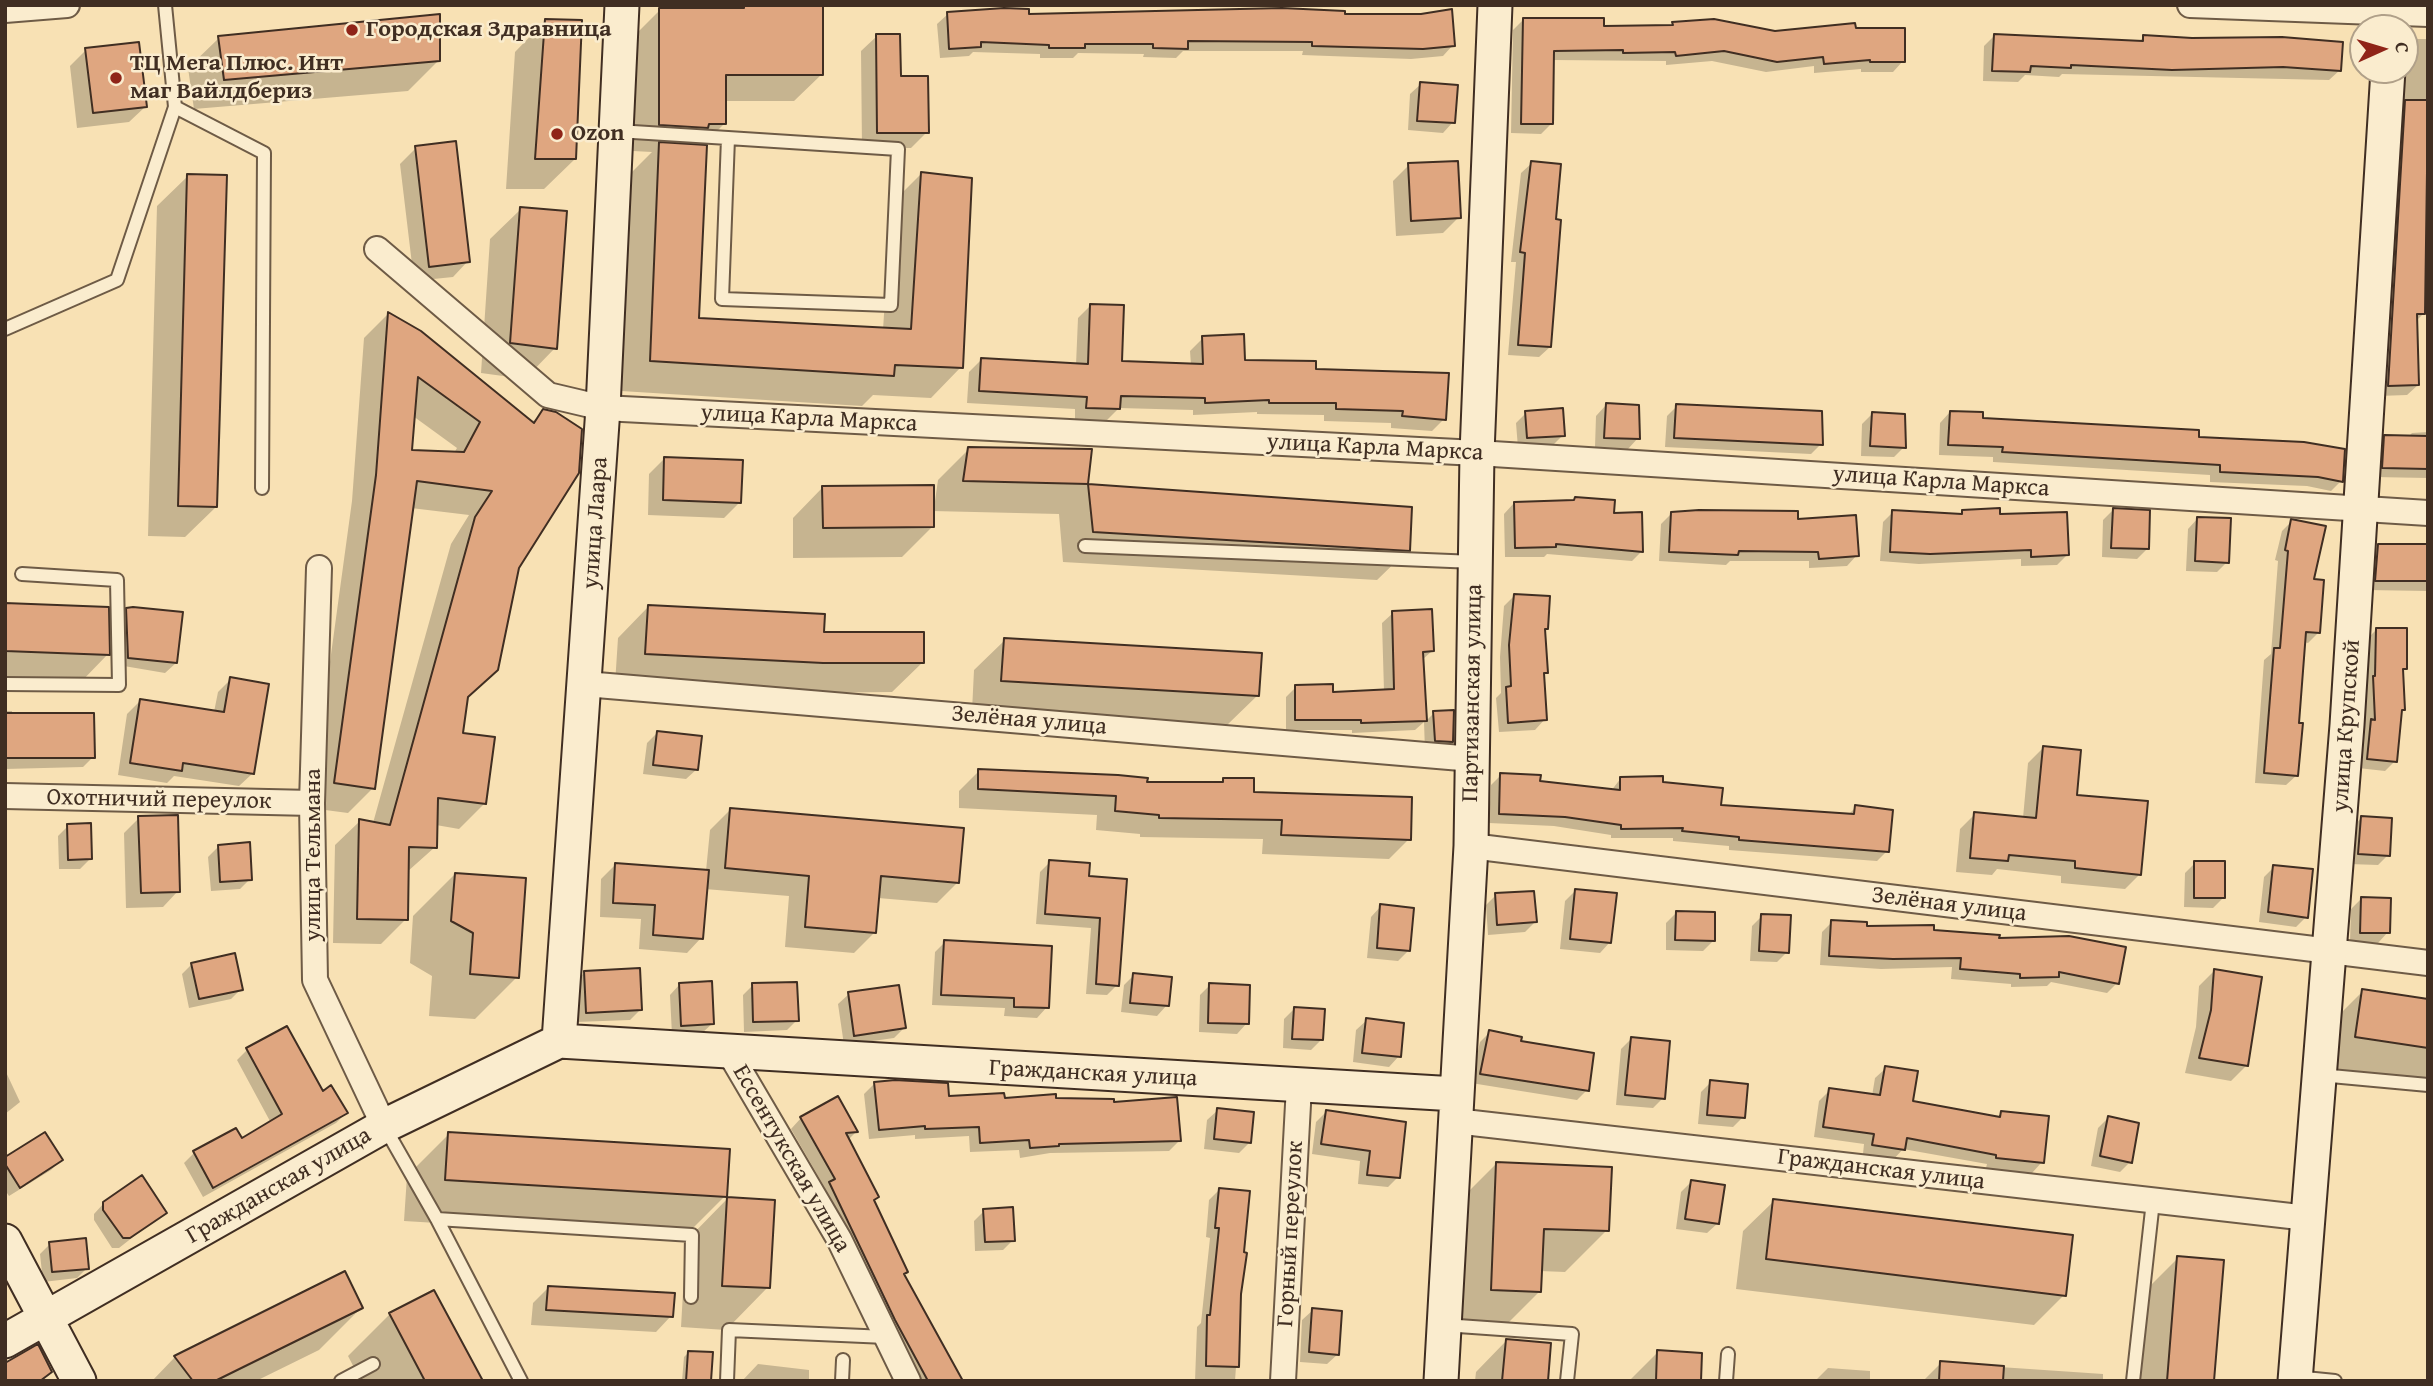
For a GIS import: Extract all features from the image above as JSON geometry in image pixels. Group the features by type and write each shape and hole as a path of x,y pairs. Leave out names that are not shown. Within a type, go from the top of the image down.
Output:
{"street":[{"path":"5,10 67,5"},
{"name":"улица Лаара","path":"559,1041 603,408 622,5"},
{"name":"Партизанская улица","path":"1441,1381 1471,846 1477,453 1495,5"},
{"path":"2190,5 2371,14"},
{"name":"улица Крупской","path":"2295,1379 2331,952 2387,84"},
{"name":"улица Карла Маркса","path":"377,249 548,395 603,408 1477,453 2428,513"},
{"name":"улица Тельмана","path":"319,568 313,803 315,980 384,1126"},
{"name":"Зелёная улица","path":"585,684 1473,759"},
{"name":"Охотничий переулок","path":"5,796 313,803"},
{"name":"Зелёная улица","path":"1471,846 2428,963"},
{"name":"Ессентукская улица","path":"559,1041 729,1052 839,1239 908,1381"},
{"name":"Гражданская улица","path":"5,1341 384,1126 559,1041"},
{"name":"Гражданская улица","path":"729,1052 1299,1086 2153,1201 2308,1218"},
{"name":"Горный переулок","path":"1283,1381 1299,1086"},
{"path":"5,1241 79,1381"}],"lane":[{"path":"5,329 117,281 175,107 165,5"},
{"path":"175,107 264,153 262,488"},
{"path":"616,131 728,138 898,149 891,305 722,299 728,138"},
{"path":"1085,546 1475,562"},
{"path":"5,684 119,685 117,580 22,574"},
{"path":"2319,1075 2428,1085"},
{"path":"384,1126 437,1219 520,1381"},
{"path":"2133,1381 2153,1201"},
{"path":"437,1219 692,1234 691,1297"},
{"path":"1443,1325 1572,1334 1567,1381"},
{"path":"727,1381 729,1330 886,1337"},
{"path":"1726,1381 1728,1354"},
{"path":"842,1381 843,1360"},
{"path":"341,1381 373,1364"},
{"path":"2295,1379 2335,1381"}],"building":[{"path":"744,5 823,5 823,75 726,75 726,124 709,124 708,128 659,125 659,8 744,8"},
{"path":"1282,8 1345,11 1345,14 1421,14 1452,9 1455,46 1423,49 1312,46 1312,42 1188,41 1188,49 1153,48 1153,44 1085,44 1085,48 1049,48 1049,45 981,42 981,47 949,49 947,12 1029,9 1029,14"},
{"path":"440,14 440,61 224,80 218,36"},
{"path":"1523,18 1604,18 1604,26 1673,25 1672,22 1714,19 1775,31 1855,23 1856,28 1905,28 1905,62 1870,60 1824,64 1823,57 1777,62 1724,51 1676,56 1675,52 1554,51 1553,124 1521,124"},
{"path":"545,19 582,20 576,159 535,159"},
{"path":"876,34 900,34 901,76 928,76 929,133 877,133"},
{"path":"1994,34 2143,41 2143,35 2192,38 2282,37 2343,42 2341,71 2283,67 2172,70 2071,65 2071,68 2031,66 2030,72 1992,71"},
{"name":"ТЦ Мега Плюс. Инт маг Вайлдбериз","path":"139,42 147,107 93,113 85,48"},
{"path":"1420,82 1458,85 1455,123 1417,121"},
{"path":"2405,100 2428,100 2425,314 2417,314 2419,385 2388,386"},
{"path":"456,141 470,262 429,267 415,146"},
{"path":"659,142 707,145 699,318 911,329 921,172 972,178 963,368 895,365 894,376 650,361"},
{"path":"1458,161 1461,218 1411,221 1408,163"},
{"path":"1531,161 1561,164 1556,219 1561,220 1551,347 1518,345 1525,253 1520,252"},
{"path":"187,174 227,175 217,507 178,506"},
{"path":"520,207 567,211 557,349 510,343"},
{"path":"1090,304 1124,305 1122,361 1203,364 1202,336 1244,334 1245,360 1316,361 1316,369 1449,373 1446,420 1402,416 1403,411 1336,409 1336,403 1269,403 1269,400 1205,403 1205,398 1121,396 1120,409 1086,408 1087,397 979,391 981,358 1088,364"},
{"path":"388,312 421,331 534,423 543,409 556,412 582,429 579,473 519,568 498,670 468,697 463,733 495,737 486,804 438,798 437,848 409,847 408,920 357,919 359,819 390,825 475,517 492,491 417,481 375,789 334,783 376,475","holes":["418,377 480,422 464,452 412,450"]},
{"path":"1606,403 1639,405 1640,439 1604,438"},
{"path":"1676,404 1822,411 1823,445 1674,438"},
{"path":"1563,408 1565,436 1527,438 1525,411"},
{"path":"1950,411 1983,412 1983,418 2199,430 2199,437 2304,442 2345,449 2343,482 2318,477 2220,472 2220,465 2002,452 2003,447 1948,445"},
{"path":"1872,412 1905,414 1906,448 1870,446"},
{"path":"2384,435 2428,436 2428,469 2382,468"},
{"path":"968,447 1092,449 1088,484 963,481"},
{"path":"664,457 743,460 741,503 663,500"},
{"path":"1088,484 1412,507 1410,551 1093,532"},
{"path":"934,485 934,527 823,528 822,486"},
{"path":"1575,497 1615,500 1614,513 1642,512 1643,552 1556,544 1556,547 1515,548 1514,502 1574,500"},
{"path":"2000,508 2000,514 2067,512 2069,555 2031,557 2031,550 1930,554 1890,552 1892,510 1962,514 1962,510"},
{"path":"2113,508 2150,510 2149,549 2111,548"},
{"path":"1798,511 1798,519 1856,515 1859,556 1819,559 1818,552 1739,551 1738,555 1669,552 1671,512"},
{"path":"2197,517 2231,518 2229,563 2195,561"},
{"path":"2291,519 2326,526 2314,579 2324,580 2320,633 2306,632 2298,776 2264,773 2274,648 2280,648 2288,551 2285,550"},
{"path":"2378,544 2428,544 2428,581 2375,581"},
{"path":"1514,594 1550,596 1548,629 1545,629 1547,720 1508,723 1506,687 1511,686 1509,645"},
{"path":"5,603 109,607 110,655 5,651"},
{"path":"648,605 825,614 824,632 924,632 924,663 823,663 645,654"},
{"path":"126,608 183,612 177,663 128,658"},
{"path":"1432,609 1434,651 1423,652 1427,721 1361,723 1361,720 1295,720 1295,685 1333,684 1333,692 1394,689 1392,611"},
{"path":"2376,628 2407,628 2407,669 2403,669 2405,710 2402,710 2397,762 2367,759 2371,719 2375,720 2373,676"},
{"path":"1004,638 1262,653 1259,696 1001,681"},
{"path":"230,677 269,684 254,774 183,763 182,771 130,763 140,699 224,712"},
{"path":"1454,710 1453,742 1435,741 1433,711"},
{"path":"5,713 94,713 95,758 5,758"},
{"path":"657,731 702,736 698,770 653,765"},
{"path":"2043,746 2081,750 2077,795 2148,801 2141,875 2075,868 2075,861 2009,855 2008,861 1970,858 1974,812 2036,818"},
{"path":"978,769 1118,775 1148,778 1147,782 1223,782 1223,778 1254,778 1254,792 1412,797 1411,840 1281,835 1282,820 1159,818 1159,815 1115,811 1116,796 978,789"},
{"path":"1500,773 1541,775 1540,781 1620,790 1620,777 1663,776 1663,782 1723,788 1721,805 1854,814 1855,805 1893,810 1889,852 1739,840 1739,837 1682,831 1683,828 1621,829 1621,825 1565,817 1499,814"},
{"path":"730,808 964,828 959,883 881,876 876,933 805,927 809,876 725,868"},
{"path":"178,815 180,892 141,893 138,816"},
{"path":"2361,816 2392,818 2390,856 2358,854"},
{"path":"91,823 92,859 68,860 67,824"},
{"path":"250,842 252,880 220,882 218,845"},
{"path":"1049,860 1090,863 1089,876 1127,879 1119,986 1096,984 1100,918 1045,914"},
{"path":"2194,861 2225,861 2225,898 2194,898"},
{"path":"615,863 709,870 703,939 653,935 655,905 613,903"},
{"path":"2273,865 2313,869 2308,918 2268,912"},
{"path":"455,873 526,878 519,978 470,974 473,933 451,921"},
{"path":"1575,889 1617,893 1611,943 1570,939"},
{"path":"1534,891 1537,922 1497,925 1495,893"},
{"path":"2361,897 2391,898 2390,933 2360,933"},
{"path":"1380,904 1414,908 1410,951 1377,948"},
{"path":"1676,911 1715,912 1715,941 1675,940"},
{"path":"1761,914 1791,915 1789,953 1759,951"},
{"path":"1831,920 1867,922 1867,926 1934,925 1934,930 2000,935 1999,938 2069,936 2126,947 2119,984 2059,972 2059,977 2020,978 2020,974 1960,969 1961,958 1829,956"},
{"path":"944,940 1052,946 1049,1008 1014,1007 1014,998 941,995"},
{"path":"235,953 243,990 199,999 191,963"},
{"path":"640,968 642,1010 586,1013 584,971"},
{"path":"2214,969 2262,977 2248,1066 2199,1058 2211,1010"},
{"path":"1133,973 1172,977 1169,1006 1130,1003"},
{"path":"712,981 714,1024 681,1026 679,983"},
{"path":"797,982 799,1021 753,1022 752,983"},
{"path":"1209,983 1250,985 1249,1024 1208,1023"},
{"path":"899,985 906,1028 854,1036 848,992"},
{"path":"2362,989 2428,999 2428,1048 2355,1037"},
{"path":"1294,1007 1325,1009 1323,1040 1292,1039"},
{"path":"1366,1018 1404,1023 1401,1057 1362,1053"},
{"path":"287,1026 323,1091 331,1085 348,1113 213,1188 193,1151 236,1128 242,1138 282,1114 246,1048"},
{"path":"1489,1030 1522,1037 1521,1041 1594,1053 1589,1091 1480,1074"},
{"path":"1631,1037 1670,1041 1665,1099 1625,1095"},
{"path":"1885,1066 1918,1071 1913,1101 2000,1117 2001,1111 2049,1116 2044,1163 1996,1158 1996,1155 1907,1138 1905,1150 1872,1145 1874,1134 1823,1127 1829,1088 1880,1095"},
{"path":"895,1080 948,1083 949,1096 1004,1093 1005,1098 1056,1094 1056,1098 1114,1099 1114,1102 1177,1097 1181,1141 1059,1144 1030,1148 1029,1140 980,1143 979,1127 925,1129 925,1126 879,1130 874,1082"},
{"path":"1710,1080 1748,1084 1745,1118 1707,1115"},
{"path":"838,1096 858,1132 846,1133 879,1197 874,1200 908,1272 904,1274 963,1381 928,1381 895,1320 829,1182 835,1179 800,1117"},
{"path":"1217,1108 1254,1112 1251,1143 1214,1139"},
{"path":"1326,1110 1406,1122 1400,1178 1367,1175 1370,1151 1321,1144"},
{"path":"2108,1116 2139,1123 2132,1163 2100,1156"},
{"path":"45,1132 63,1160 20,1188 5,1164 5,1157"},
{"path":"448,1132 730,1149 727,1197 445,1180"},
{"path":"1496,1162 1612,1167 1609,1231 1544,1229 1541,1292 1491,1290"},
{"path":"142,1175 167,1213 130,1238 123,1238 103,1210 103,1202"},
{"path":"1691,1180 1725,1185 1719,1224 1685,1219"},
{"path":"1219,1188 1250,1191 1244,1252 1247,1253 1241,1294 1239,1367 1206,1366 1207,1315 1210,1315 1219,1228 1215,1228"},
{"path":"727,1197 775,1200 770,1288 722,1286"},
{"path":"1773,1199 2073,1235 2066,1296 1766,1259"},
{"path":"1013,1207 1015,1241 985,1242 983,1209"},
{"path":"86,1238 89,1269 52,1272 49,1242"},
{"path":"2177,1256 2224,1260 2214,1381 2167,1381"},
{"path":"345,1271 363,1308 215,1381 193,1381 174,1356"},
{"path":"548,1286 675,1293 673,1317 546,1310"},
{"path":"434,1290 483,1381 425,1381 389,1313"},
{"path":"1312,1308 1342,1311 1339,1355 1309,1352"},
{"path":"1506,1339 1551,1343 1548,1381 1502,1381"},
{"path":"38,1344 52,1372 40,1381 5,1381 5,1363"},
{"path":"1657,1350 1702,1353 1701,1381 1656,1381"},
{"path":"688,1351 713,1352 711,1381 686,1381"},
{"path":"1940,1361 2004,1366 2003,1381 1939,1381"}],"place":[{"name":"Городская Здравница","path":"352,30"},
{"name":"ТЦ Мега Плюс. Инт маг Вайлдбериз","path":"116,78"},
{"name":"Ozon","path":"557,134"}]}
